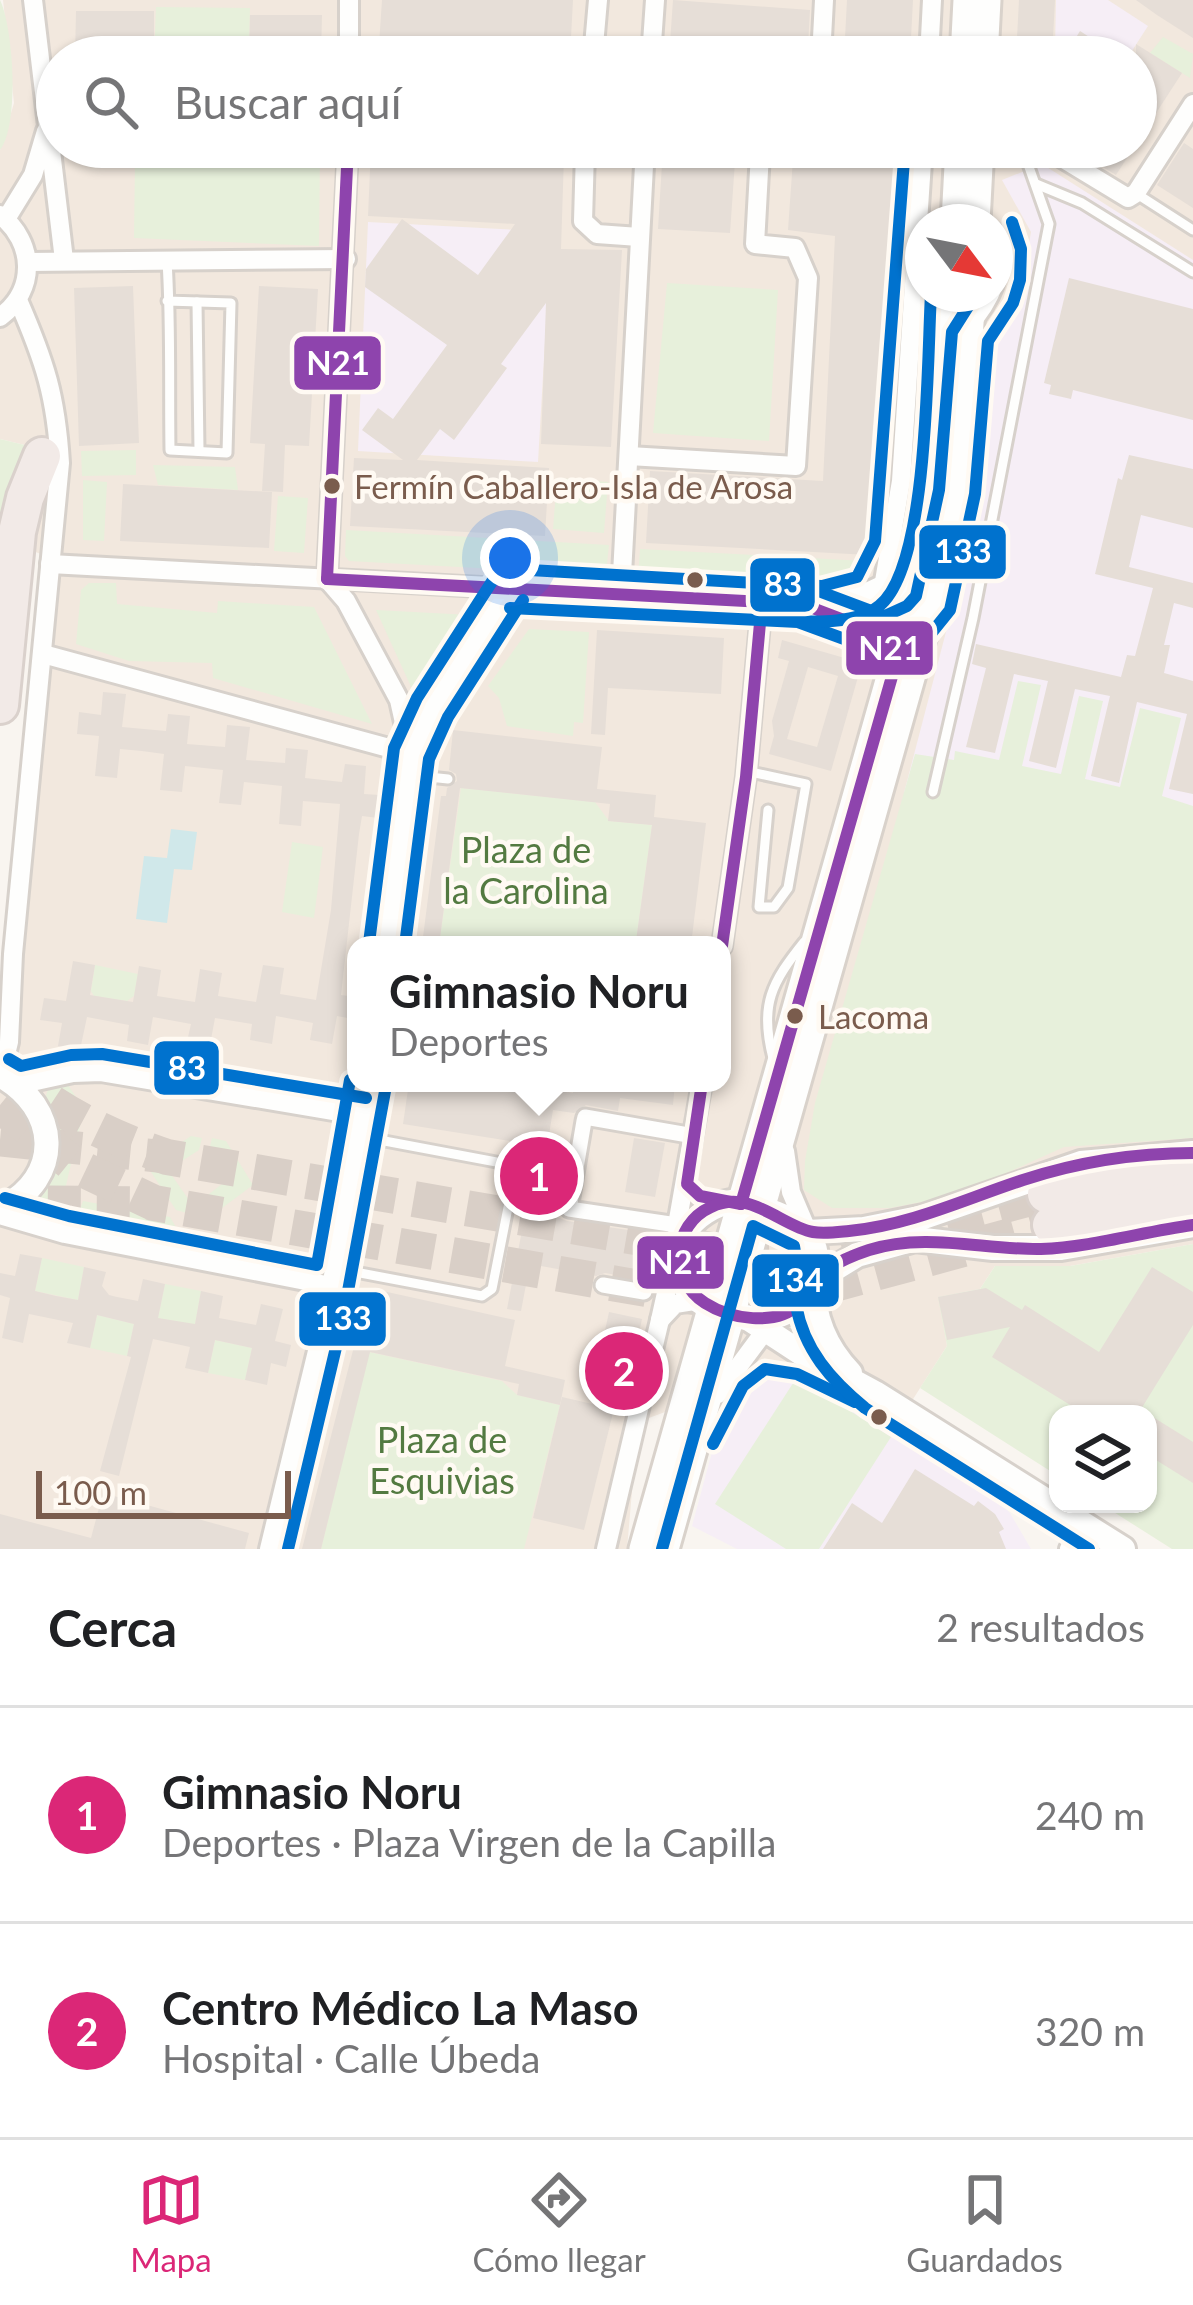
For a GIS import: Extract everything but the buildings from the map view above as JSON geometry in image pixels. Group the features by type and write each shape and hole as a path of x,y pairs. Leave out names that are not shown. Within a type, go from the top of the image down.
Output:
{"highway":[{"path":"0,705 17,532 42,456"},
{"path":"1193,1174 1118,1180 1048,1210 1193,1200"}],"main road":[{"path":"985,36 987,0"},
{"path":"956,204 958,168"},
{"path":"977,204 979,168"},
{"path":"665,1549 690,1452 738,1314 744,1205 895,666 896,632 926,550 943,429 950,312"},
{"path":"744,1205 787,1114 933,604 957,493 971,312"},
{"path":"643,1549 738,1314"}],"street":[{"path":"33,0 37,36"},
{"path":"349,0 349,36"},
{"path":"594,36 598,0"},
{"path":"652,36 655,0"},
{"path":"822,36 824,0"},
{"path":"930,36 932,0"},
{"path":"1157,162 1191,111"},
{"path":"0,317 18,300 28,262 17,231 3,217 36,165"},
{"path":"53,168 64,260"},
{"path":"348,168 327,579 346,601 399,700 411,754 388,936"},
{"path":"584,168 583,221 597,234 639,237"},
{"path":"621,593 644,168"},
{"path":"628,456 796,466 808,278 795,248 755,244 759,168"},
{"path":"896,632 881,612 875,590 887,565 902,481 922,168"},
{"path":"1076,168 1121,197 1136,193 1153,168"},
{"path":"28,262 346,259"},
{"path":"0,1212 32,1186 46,1149 41,1112 7,1078 13,954 60,464 48,369 18,300"},
{"path":"42,456 48,369"},
{"path":"50,564 802,604 843,601 875,590 926,550"},
{"path":"411,754 432,708 508,590"},
{"path":"723,936 762,601"},
{"path":"802,604 896,632 918,621 933,604"},
{"path":"43,654 411,754"},
{"path":"7,1078 100,1072 363,1116"},
{"path":"269,1549 332,1277 367,1092"},
{"path":"701,1092 678,1242 681,1278 1123,1549"},
{"path":"787,1114 785,1171 815,1250 816,1312 828,1345 875,1393"},
{"path":"678,1242 569,1209 585,1117 694,1136"},
{"path":"687,1174 693,1193 744,1205 808,1232 848,1232 924,1216 1081,1163 1193,1153"},
{"path":"606,1549 671,1258 690,1223 705,1210 744,1205"},
{"path":"0,1212 64,1234 332,1277"},
{"path":"660,1320 675,1304 738,1314 796,1306 813,1282 857,1255 915,1238 1043,1249 1193,1225"},
{"path":"603,1285 644,1292"},
{"path":"738,1314 747,1355"},
{"path":"690,1452 728,1376 747,1355 772,1350 801,1353"},
{"path":"1069,1549 1083,1524"}],"lane":[{"path":"953,1 966,14"},
{"path":"933,792 974,618 1049,224 1030,168"},
{"path":"1035,183 1082,203 1193,272"},
{"path":"1136,193 1193,230"},
{"path":"167,261 167,301 170,450 227,453 231,303 167,301"},
{"path":"197,302 199,452"},
{"path":"970,335 986,312"},
{"path":"746,771 806,784 788,888 774,907 759,907 768,810"},
{"path":"410,775 448,779"},
{"path":"777,1076 766,1031 768,1008 782,967 824,913"},
{"path":"332,1277 482,1296 492,1288 515,1172 507,1164 358,1136"}],"shaded area":[{"path":"3,0 1193,0 1193,1244 1070,1266 995,1266 980,1289 939,1297 947,1346 892,1432 799,1373 764,1371 749,1381 638,1422 627,1549 0,1549 0,1025 43,555 31,550 37,448 0,439 0,150 14,103"},
{"path":"1056,0 1108,0 1148,26 1142,36 1055,36"},
{"path":"1032,168 1048,168 1193,260 1193,862 965,874 904,793 977,513 992,349 1021,290 1031,232 1002,180"},
{"path":"368,222 557,232 550,255 538,462 358,451"},
{"path":"764,1371 799,1373 993,1495 1031,1549 737,1549 692,1526 715,1441 730,1407 749,1381"}],"green space":[{"path":"0,0 8,31 12,98 0,150"},
{"path":"156,7 250,8 249,36 155,36"},
{"path":"1163,37 1193,54 1190,78 1157,57 1157,44"},
{"path":"135,168 320,168 319,246 134,238"},
{"path":"667,283 778,290 769,441 653,433"},
{"path":"0,439 37,448 0,639"},
{"path":"136,450 136,475 82,476 81,451"},
{"path":"153,465 235,467 238,490 158,485"},
{"path":"557,478 608,482 604,533 553,529"},
{"path":"83,480 107,482 104,541 83,540"},
{"path":"278,496 308,498 304,553 274,551"},
{"path":"346,530 609,545 603,575 349,561"},
{"path":"640,549 865,561 846,590 638,579"},
{"path":"89,583 116,583 117,604 217,613 218,601 314,607 372,724 213,678 212,663 129,661 76,644 81,590"},
{"path":"376,610 470,615 418,702"},
{"path":"529,629 589,632 583,723 574,722 573,736 507,726 499,698 488,686"},
{"path":"1018,681 1041,685 1022,766 1061,774 1079,696 1103,701 1085,779 1120,787 1140,708 1181,718 1162,796 1193,806 1193,1138 1064,1147 958,1195 890,1208 832,1208 804,1190 815,1103 915,754 954,760 955,751 999,760"},
{"name":"Plaza de la Carolina","path":"461,788 595,802 609,821 652,825 637,936 440,936"},
{"path":"292,842 323,847 314,918 282,912"},
{"path":"95,965 138,974 134,996 127,1001 94,996"},
{"path":"68,1085 84,1109 63,1198 38,1214 30,1205 54,1167 58,1140 46,1096 48,1089"},
{"path":"191,1136 202,1138 199,1150 168,1170 189,1200 187,1213 176,1210 147,1166"},
{"path":"212,1138 226,1141 253,1185 210,1217 196,1214 199,1202 227,1180 209,1151"},
{"path":"83,1201 170,1217 177,1229 80,1209"},
{"path":"1193,1244 1193,1549 1172,1549 1115,1513 1157,1513 1157,1405 1049,1405 1049,1470 920,1388 947,1346 938,1297 980,1289 995,1266 1070,1266"},
{"path":"42,1258 84,1267 78,1300 35,1291"},
{"path":"165,1284 201,1291 195,1325 158,1318"},
{"path":"97,1315 134,1324 127,1356 90,1348"},
{"path":"215,1340 252,1348 245,1380 208,1373"},
{"name":"Plaza de Esquivias","path":"369,1352 502,1381 517,1395 560,1405 524,1549 321,1549"},
{"path":"797,1377 891,1437 819,1549 786,1549 715,1504"}],"water":[{"path":"171,829 197,832 192,870 174,869 167,923 136,919 144,856 167,858"}],"tunnel":[{"path":"8,1071 83,1122 167,1157 712,1250 755,1252 839,1244 1046,1194"},
{"path":"0,1105 74,1165 154,1203 686,1296 748,1303 776,1300 1051,1225"},
{"path":"0,1140 167,1157"},
{"path":"0,1212 40,1202 154,1203"}],"transit line":[{"name":"N21","path":"327,579 347,168"},
{"name":"83","path":"791,585 822,586 857,577 875,541 903,168"},
{"name":"133","path":"1013,225 1021,249 1013,303"},
{"name":"133","path":"789,621 859,616 879,606 895,584 916,508 930,312"},
{"name":"83","path":"506,572 805,586 885,616 907,606 916,596 939,490 952,332 965,312"},
{"name":"133","path":"510,608 798,622 885,654 929,636 950,610 975,494 988,341 1007,312"},
{"name":"N21","path":"327,579 802,604 886,636 895,666 741,1204"},
{"name":"83","path":"370,936 394,748 417,698 493,580"},
{"name":"133","path":"406,936 429,759 448,717 523,600"},
{"name":"N21","path":"723,936 746,777 762,601"},
{"name":"83","path":"9,1059 21,1066 102,1054 366,1098"},
{"name":"83","path":"5,1198 69,1216 317,1265 348,1092"},
{"name":"133","path":"288,1549 343,1318 385,1092"},
{"name":"N21","path":"701,1092 687,1184 700,1196 741,1204"},
{"name":"N21","path":"1193,1153 1065,1168 916,1217 849,1231 813,1232 752,1205 725,1202 698,1215 688,1226 680,1253 685,1281 705,1303 727,1313 766,1318 799,1304 814,1281 832,1266 890,1245 933,1242 1041,1249 1193,1225"},
{"name":"134","path":"662,1549 753,1226 794,1246 795,1298 805,1336 841,1386 865,1408 1089,1549"},
{"name":"134","path":"713,1444 743,1386 765,1369 797,1374 855,1402"}],"place":[{"name":"Fermín Caballero-Isla de Arosa","path":"332,486"},
{"name":"Lacoma","path":"795,1016"},
{"name":"Gimnasio Noru","path":"539,1176"},
{"name":"Centro Médico La Maso","path":"624,1371"}]}
